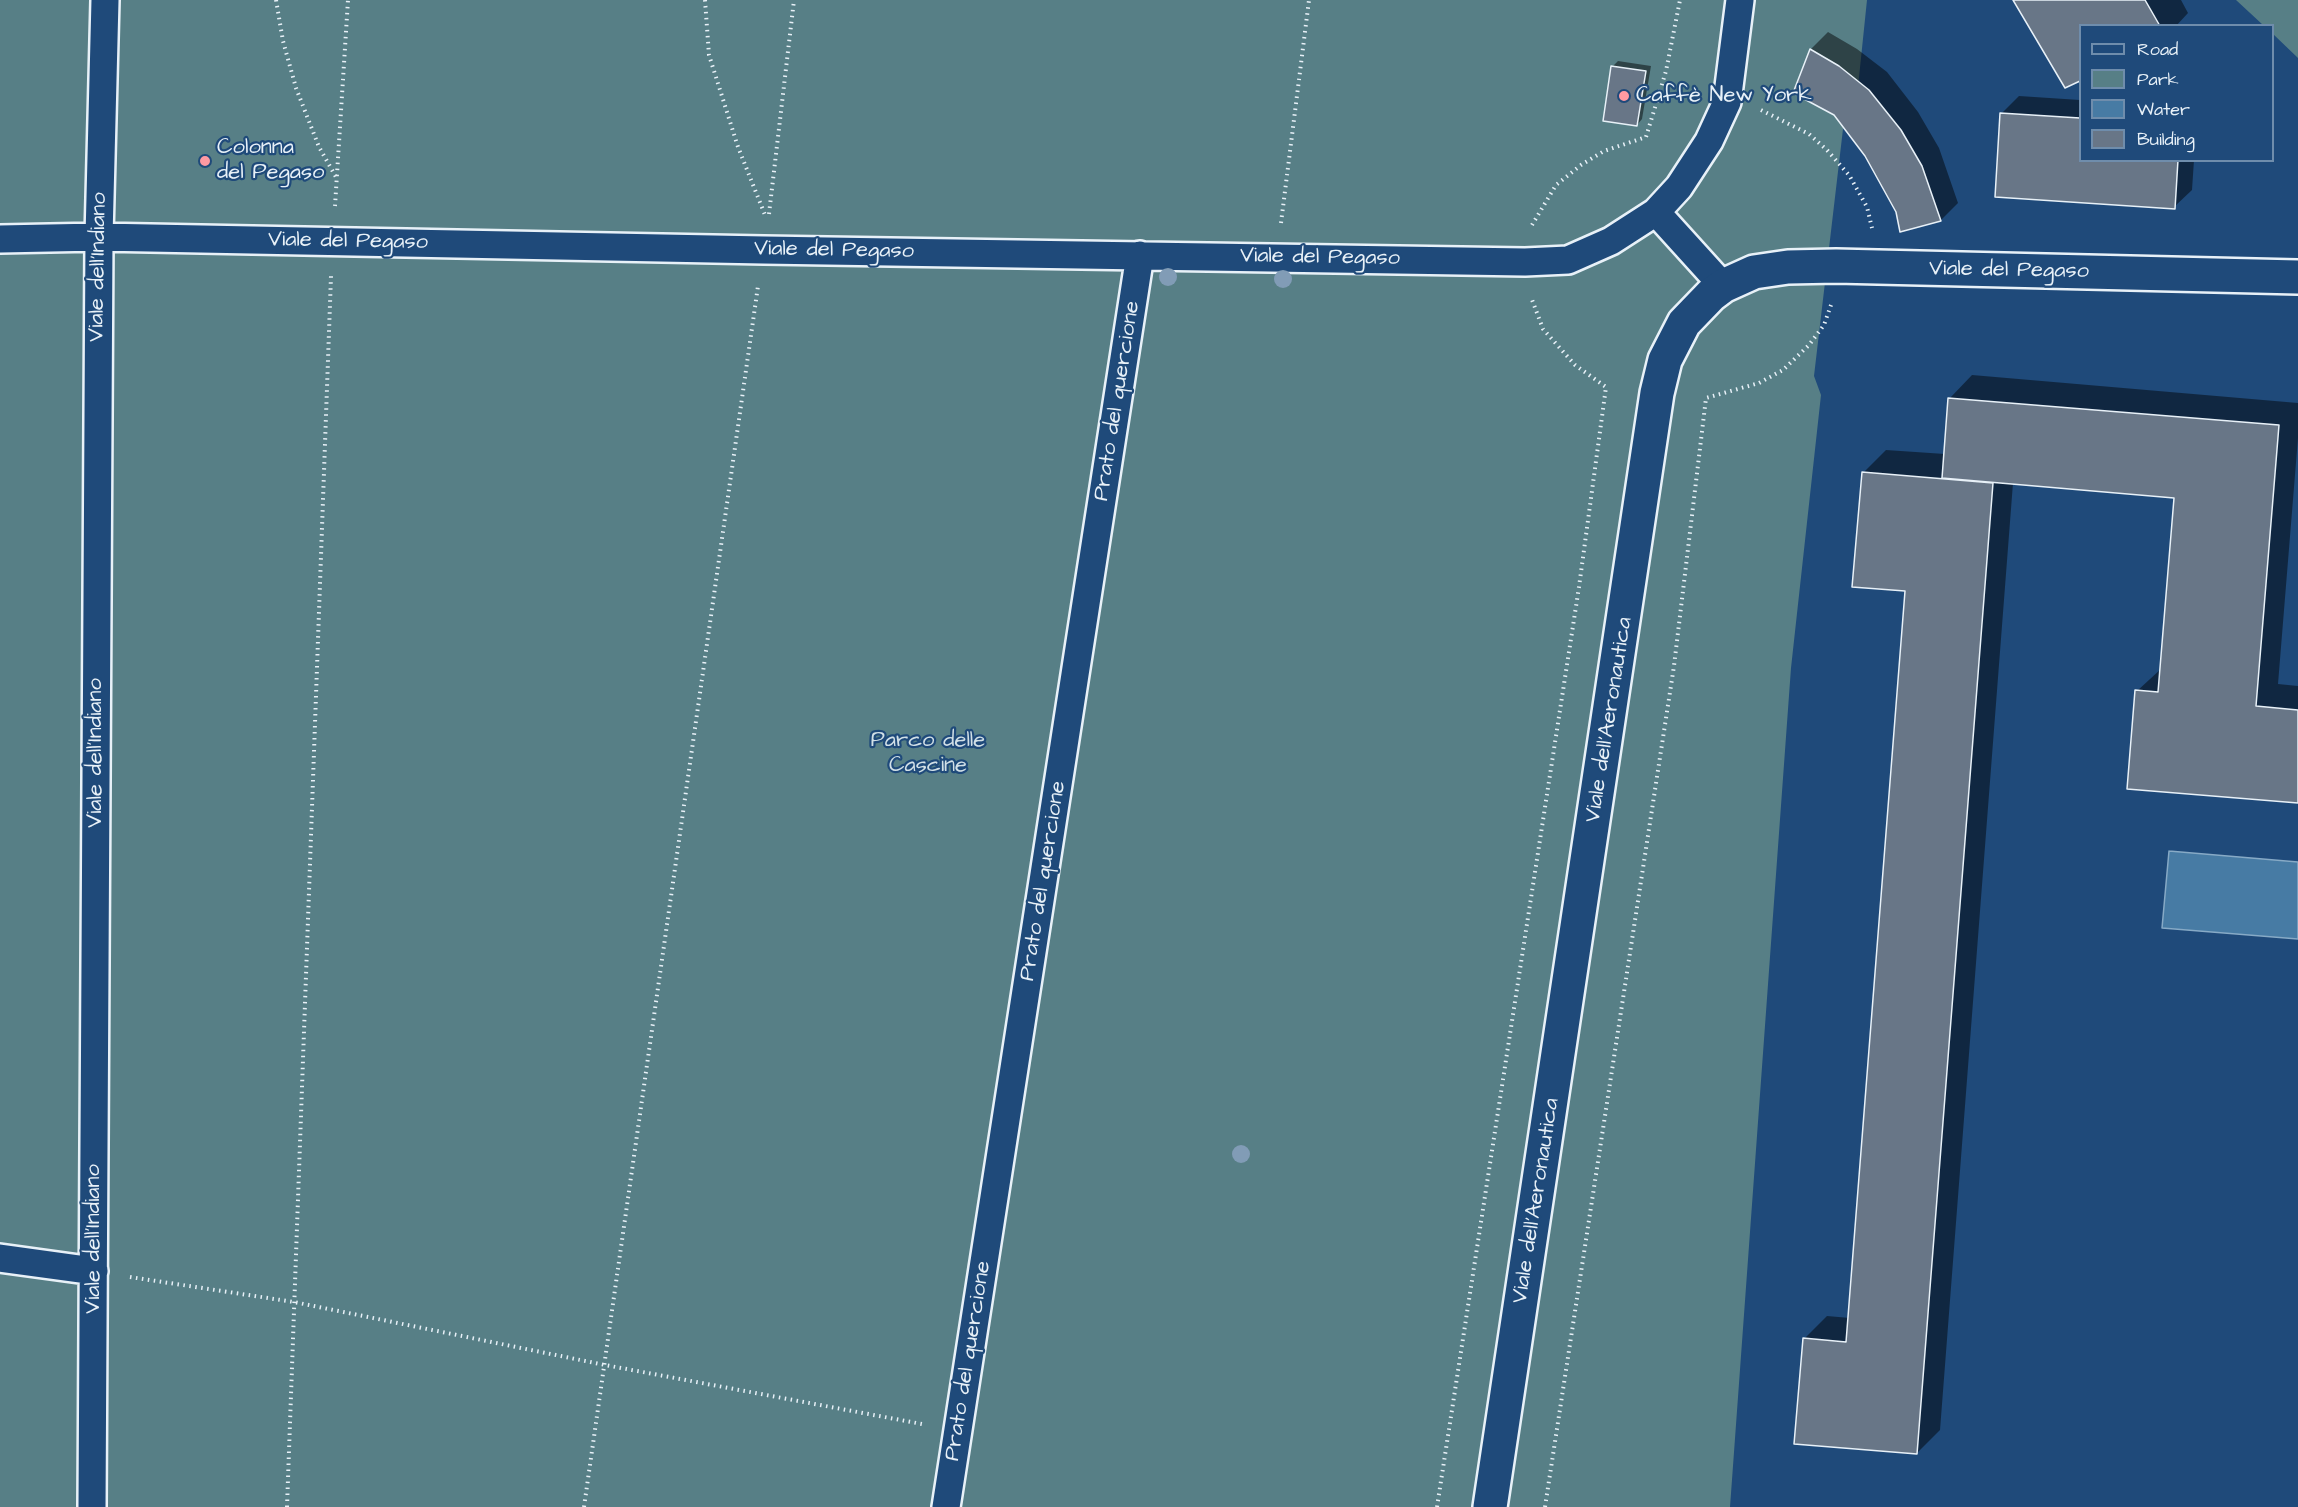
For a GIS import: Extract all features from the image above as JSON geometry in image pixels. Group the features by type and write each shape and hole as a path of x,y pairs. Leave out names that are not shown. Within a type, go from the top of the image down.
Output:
{"street":[{"name":"Viale dell'Indiano","path":"92,1507 99,237 105,0"},
{"path":"1723,286 1656,212 1679,187 1709,141 1727,102 1740,0"},
{"name":"Viale del Pegaso","path":"0,238 99,237 1525,262 1568,260 1611,242 1656,212"},
{"name":"Prato del quercione","path":"946,1507 1140,255"},
{"name":"Viale del Pegaso","path":"1723,286 1754,272 1788,267 1836,266 2298,277"},
{"name":"Viale dell'Aeronautica","path":"1490,1507 1657,393 1665,360 1684,323 1723,286"},
{"path":"0,1258 93,1271"}],"path":[{"path":"276,0 283,41 296,88 319,147 337,178"},
{"path":"287,1507 332,242 348,0"},
{"path":"705,0 709,55 738,147 768,222 794,0"},
{"path":"1277,257 1309,0"},
{"path":"1437,1507 1580,587 1606,387 1575,365 1543,329 1534,311 1528,290 1525,262 1529,231 1556,185 1581,165 1604,151 1646,137 1666,71 1679,1"},
{"path":"1763,100 1761,111 1789,122 1809,134 1849,175 1867,207 1875,238 1876,268"},
{"path":"584,1507 764,250"},
{"path":"1545,1507 1674,666 1706,398 1760,383 1784,370 1809,345 1824,325 1834,300 1836,266"},
{"path":"93,1271 294,1302 604,1365 959,1431"}],"green space":[{"name":"Parco delle Cascine","path":"0,0 1867,0 1858,87 1847,95 1814,376 1821,395 1791,668 1730,1507 0,1507"},
{"path":"2236,0 2298,0 2298,58 2274,35 2274,24 2262,24"}],"water":[{"path":"2169,851 2298,862 2298,939 2162,928"}],"building":[{"path":"2013,0 2145,0 2159,24 2079,24 2079,81 2065,88"},
{"path":"1810,49 1839,66 1869,90 1901,130 1922,166 1941,221 1900,232 1896,212 1865,156 1834,115 1793,93"},
{"name":"Caffè New York","path":"1611,66 1646,71 1637,126 1603,121"},
{"path":"2000,113 2079,118 2079,162 2178,162 2175,209 1995,197"},
{"path":"1948,398 2279,425 2256,706 2298,710 2298,803 2127,789 2135,690 2158,692 2174,498 1942,478"},
{"path":"1862,472 1993,483 1917,1454 1794,1444 1803,1338 1846,1342 1905,591 1852,587"}],"place":[{"name":"Caffè New York","path":"1624,96"},
{"name":"Colonna del Pegaso","path":"205,161"}]}
